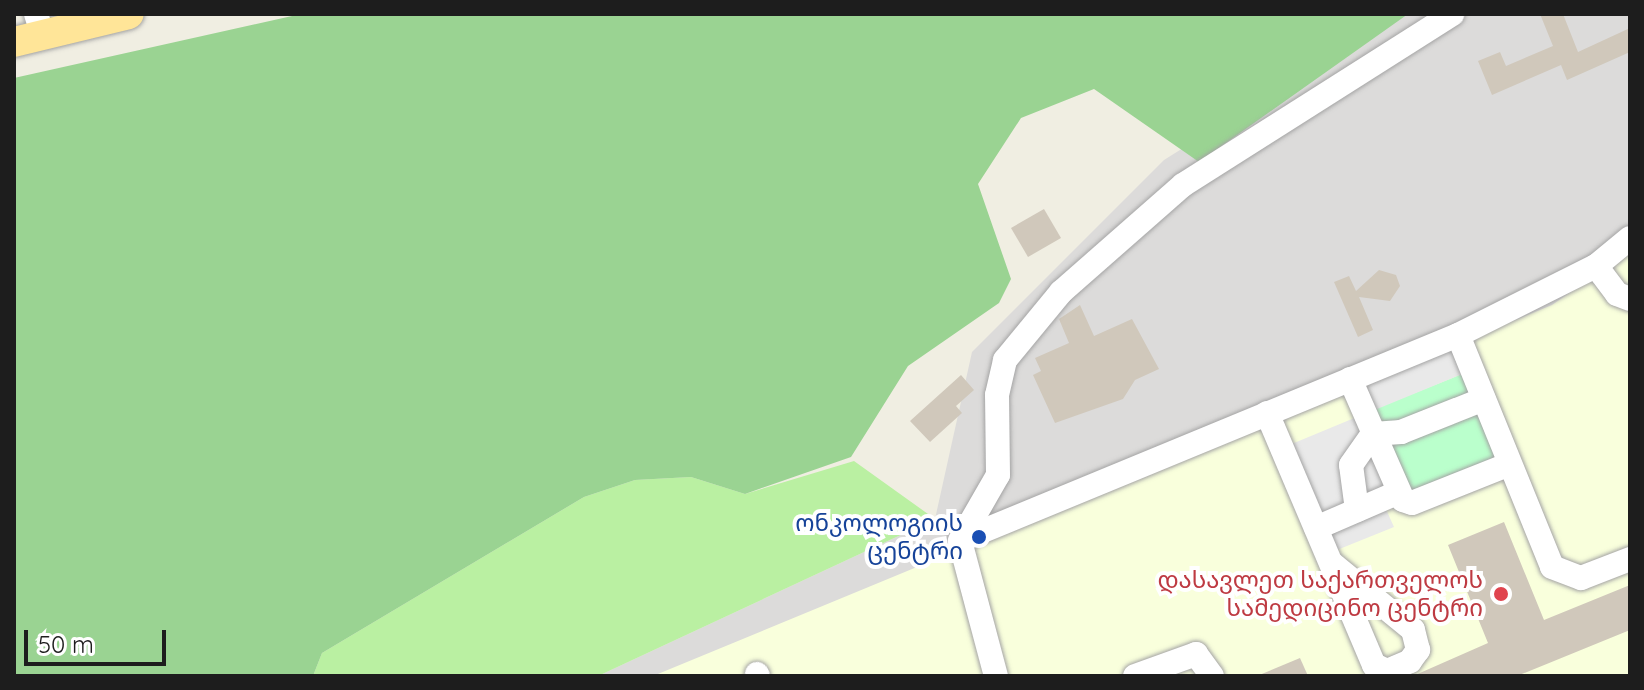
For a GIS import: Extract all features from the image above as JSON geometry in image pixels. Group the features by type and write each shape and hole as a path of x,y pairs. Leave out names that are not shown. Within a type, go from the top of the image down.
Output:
{"main road":[{"path":"31,30 129,14"}],"street":[{"path":"996,676 960,541 998,475 997,395 1005,360 1061,292 1183,185 1452,14"},
{"path":"960,541 1458,335 1596,266 1630,238"},
{"path":"1596,266 1617,294 1630,299"},
{"path":"1458,335 1552,567 1581,578 1630,559"},
{"path":"1350,379 1399,492 1412,503 1510,464"},
{"path":"1373,434 1401,432 1484,399"},
{"path":"1267,413 1331,563"},
{"path":"1357,510 1351,465 1373,434"},
{"path":"1316,528 1399,492"},
{"path":"1135,676 1196,654 1212,676"}],"shaded area":[{"path":"1397,14 1630,14 1630,676 598,676 935,519 972,352 1164,160"},
{"path":"1630,251 1630,676 653,676 1552,305"},
{"path":"1458,335 1472,370 1365,414 1403,500 1385,507 1394,527 1327,554 1282,448 1364,414 1350,379"}],"green space":[{"path":"301,14 1408,14 1199,162 1094,89 1021,118 978,184 1011,279 999,303 908,366 851,457 745,494 691,477 635,480 584,497 322,653 313,676 14,676 14,78"},
{"path":"1472,370 1510,464 1412,503 1365,413"},
{"path":"854,461 935,519 598,676 313,676 322,653 584,497 635,480 691,477 745,494"}],"building":[{"path":"1540,14 1563,14 1578,52 1630,28 1630,52 1567,80 1561,65 1492,95 1478,61 1500,52 1506,66 1553,46"},
{"path":"1044,209 1061,238 1028,257 1011,228"},
{"path":"1379,270 1396,275 1400,286 1390,301 1359,297 1373,330 1358,337 1334,282 1349,276 1356,291"},
{"path":"1080,305 1094,336 1132,319 1159,369 1135,380 1123,399 1055,423 1033,375 1041,371 1035,358 1069,343 1059,319"},
{"path":"961,375 974,390 956,406 962,413 930,442 910,421"},
{"name":"დასავლეთ საქართველოს სამედიცინო ცენტრი","path":"1504,522 1544,620 1630,585 1630,630 1517,676 1413,676 1488,643 1448,545"},
{"path":"1300,658 1308,676 1257,676"}],"place":[{"name":"ონკოლოგიის ცენტრი","path":"979,537"},
{"name":"დასავლეთ საქართველოს სამედიცინო ცენტრი","path":"1501,594"}]}
